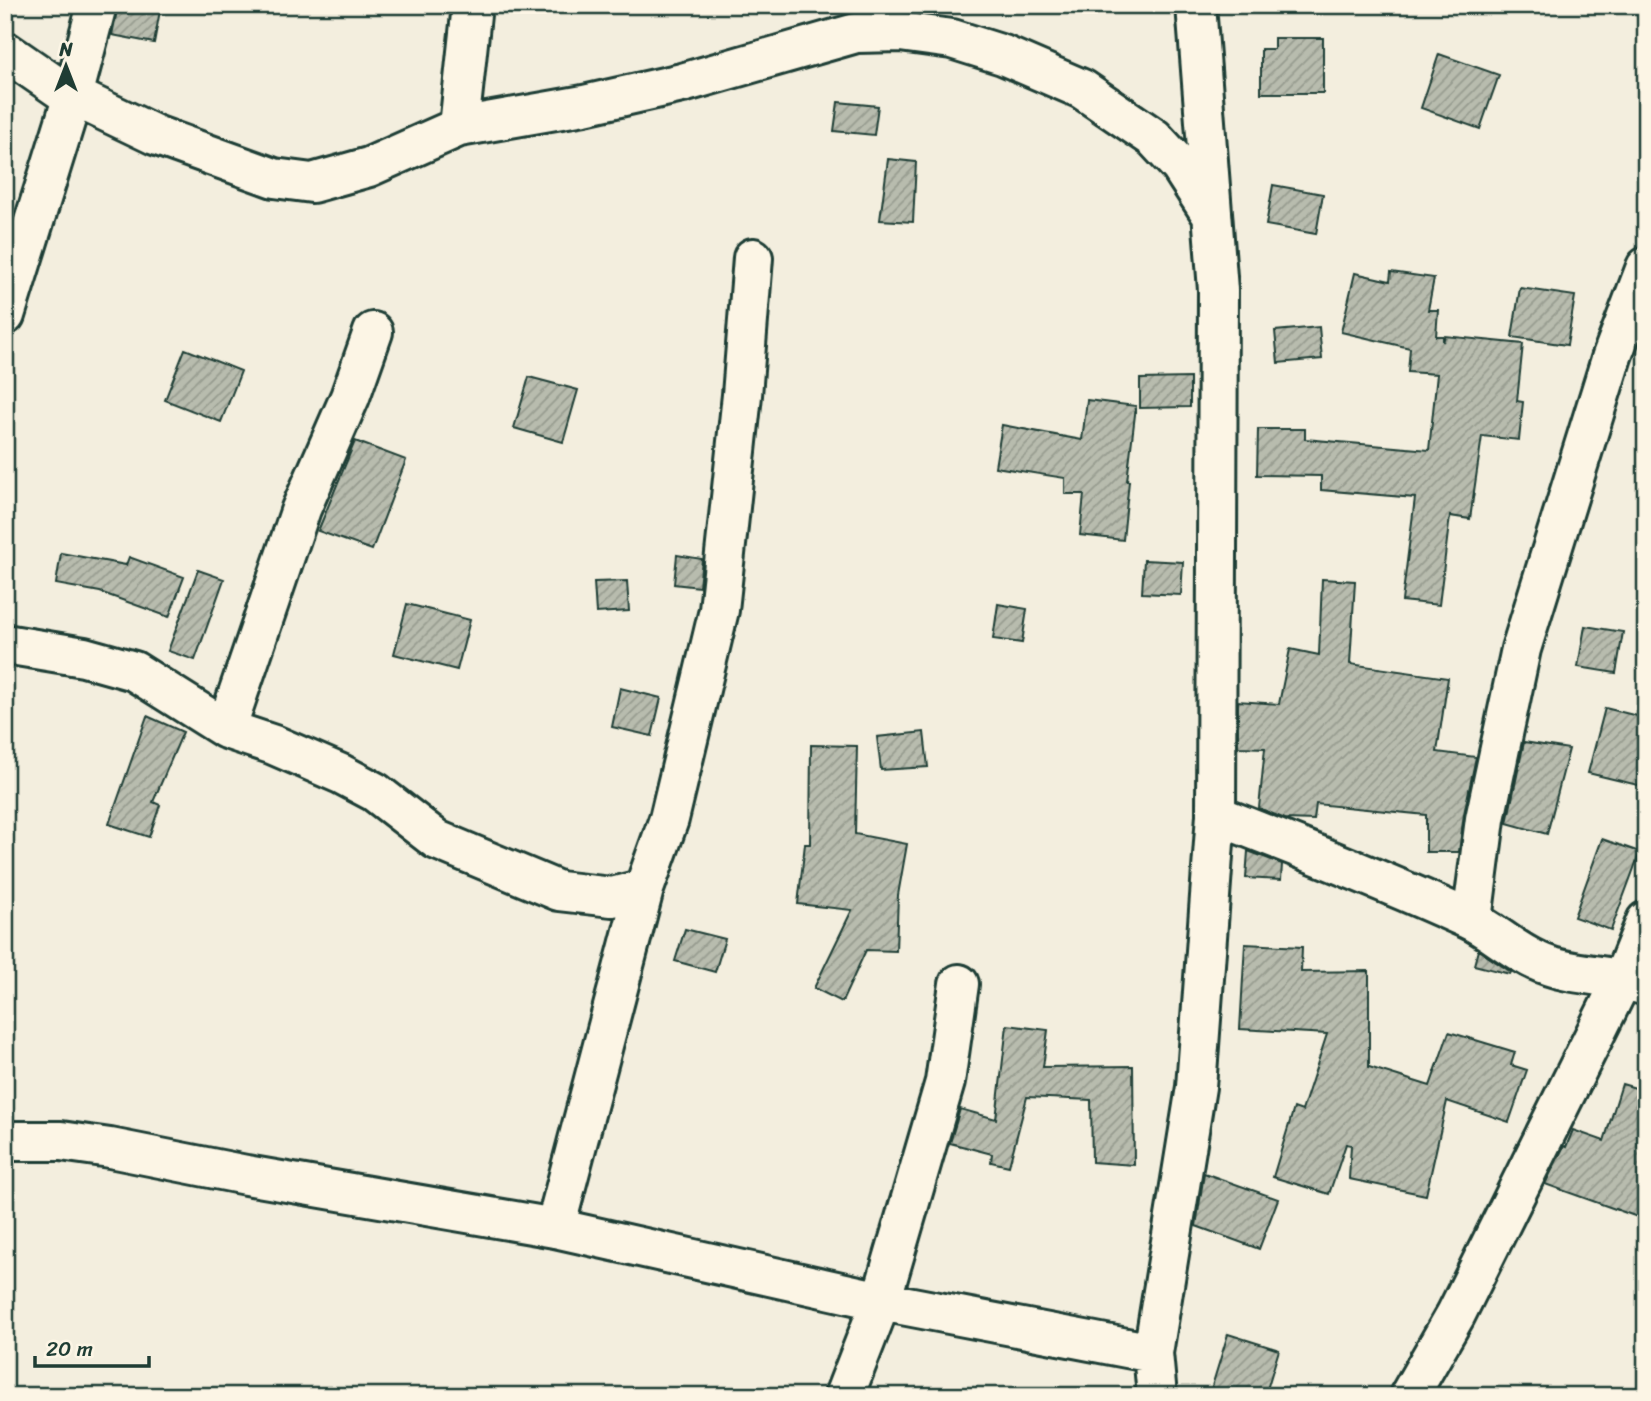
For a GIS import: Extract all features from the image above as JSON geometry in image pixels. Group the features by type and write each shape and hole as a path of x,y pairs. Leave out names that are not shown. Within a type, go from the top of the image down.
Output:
{"street":[{"path":"5,315 73,96 97,5"},
{"path":"459,127 472,5"},
{"path":"1157,1396 1153,1353 1196,1087 1216,815 1217,290 1196,5"},
{"path":"5,51 73,96 155,135 274,178 312,183 369,167 459,127 584,105 682,83 856,33 900,32 952,39 1003,55 1082,89 1154,138 1180,166 1212,215"},
{"path":"555,1228 645,889 672,807 719,610 742,395 752,258"},
{"path":"1472,920 1485,818 1521,649 1629,358 1646,267"},
{"path":"226,729 301,509 350,397 373,332"},
{"path":"5,644 84,657 134,671 226,729 274,745 375,792 437,840 559,891 612,897 645,889"},
{"path":"1216,815 1362,872 1472,920 1537,961 1566,971 1634,982"},
{"path":"1409,1396 1456,1314 1634,982 1646,921"},
{"path":"844,1396 881,1301 945,1082 959,984"},
{"path":"5,1141 61,1142 110,1148 555,1228 881,1301 1153,1353"}],"building":[{"path":"118,5 161,5 154,43 112,35"},
{"path":"1274,38 1323,38 1323,93 1261,93 1261,49 1274,49"},
{"path":"1439,54 1499,75 1480,129 1421,108"},
{"path":"838,102 878,106 874,135 834,131"},
{"path":"888,159 916,162 913,222 880,220"},
{"path":"1273,185 1323,194 1316,234 1266,225"},
{"path":"1391,272 1434,278 1428,310 1438,310 1436,336 1443,336 1443,342 1445,336 1523,344 1517,401 1523,402 1519,440 1482,436 1470,519 1450,516 1439,605 1402,601 1415,498 1321,490 1321,476 1257,475 1258,429 1305,429 1305,439 1429,450 1437,374 1408,372 1410,348 1341,332 1355,273 1390,281"},
{"path":"1520,288 1575,296 1567,345 1512,337"},
{"path":"1319,327 1322,359 1278,363 1275,331"},
{"path":"185,349 241,371 221,422 165,400"},
{"path":"529,377 578,390 563,442 514,428"},
{"path":"1190,378 1190,407 1140,408 1140,379"},
{"path":"1087,400 1136,406 1123,540 1080,535 1084,494 1065,494 1065,478 995,467 1002,425 1082,440"},
{"path":"355,441 406,460 372,550 318,531"},
{"path":"61,553 126,565 129,557 184,577 169,617 100,592 56,584"},
{"path":"677,555 702,559 699,587 674,584"},
{"path":"1144,560 1183,562 1181,595 1142,593"},
{"path":"198,570 224,579 195,660 168,651"},
{"path":"1322,579 1355,581 1350,664 1448,678 1437,752 1476,757 1459,852 1426,852 1426,815 1316,804 1314,820 1285,819 1259,808 1265,748 1238,747 1238,701 1279,704 1290,649 1319,655"},
{"path":"627,581 629,611 596,613 594,582"},
{"path":"407,604 470,620 457,670 394,654"},
{"path":"998,604 1027,609 1022,643 993,639"},
{"path":"1585,626 1623,632 1616,673 1578,667"},
{"path":"620,688 661,698 652,736 612,727"},
{"path":"1605,708 1646,718 1646,787 1588,773"},
{"path":"147,716 183,732 153,802 160,805 149,837 109,824"},
{"path":"924,732 928,767 881,770 877,737"},
{"path":"1524,742 1569,749 1547,834 1507,823"},
{"path":"811,745 857,746 855,834 907,844 898,895 896,951 866,950 842,1002 814,988 852,910 798,904 805,844 810,844"},
{"path":"1602,839 1640,852 1611,930 1574,917"},
{"path":"1248,851 1282,864 1281,880 1246,878"},
{"path":"685,929 725,939 715,972 675,961"},
{"path":"1245,944 1302,947 1301,972 1369,971 1369,1067 1430,1086 1449,1032 1515,1052 1511,1065 1527,1070 1509,1122 1447,1101 1426,1195 1349,1179 1351,1145 1346,1144 1329,1194 1273,1177 1294,1108 1302,1111 1327,1034 1240,1029"},
{"path":"1478,950 1511,972 1510,974 1474,965"},
{"path":"1007,1025 1048,1030 1043,1067 1133,1066 1134,1165 1092,1162 1091,1100 1027,1097 1009,1166 991,1162 992,1154 950,1143 960,1109 996,1119"},
{"path":"1622,1084 1646,1091 1646,1220 1545,1184 1573,1130 1604,1141"},
{"path":"1204,1173 1278,1199 1259,1249 1196,1226"},
{"path":"1228,1334 1279,1350 1265,1396 1209,1396"}]}
